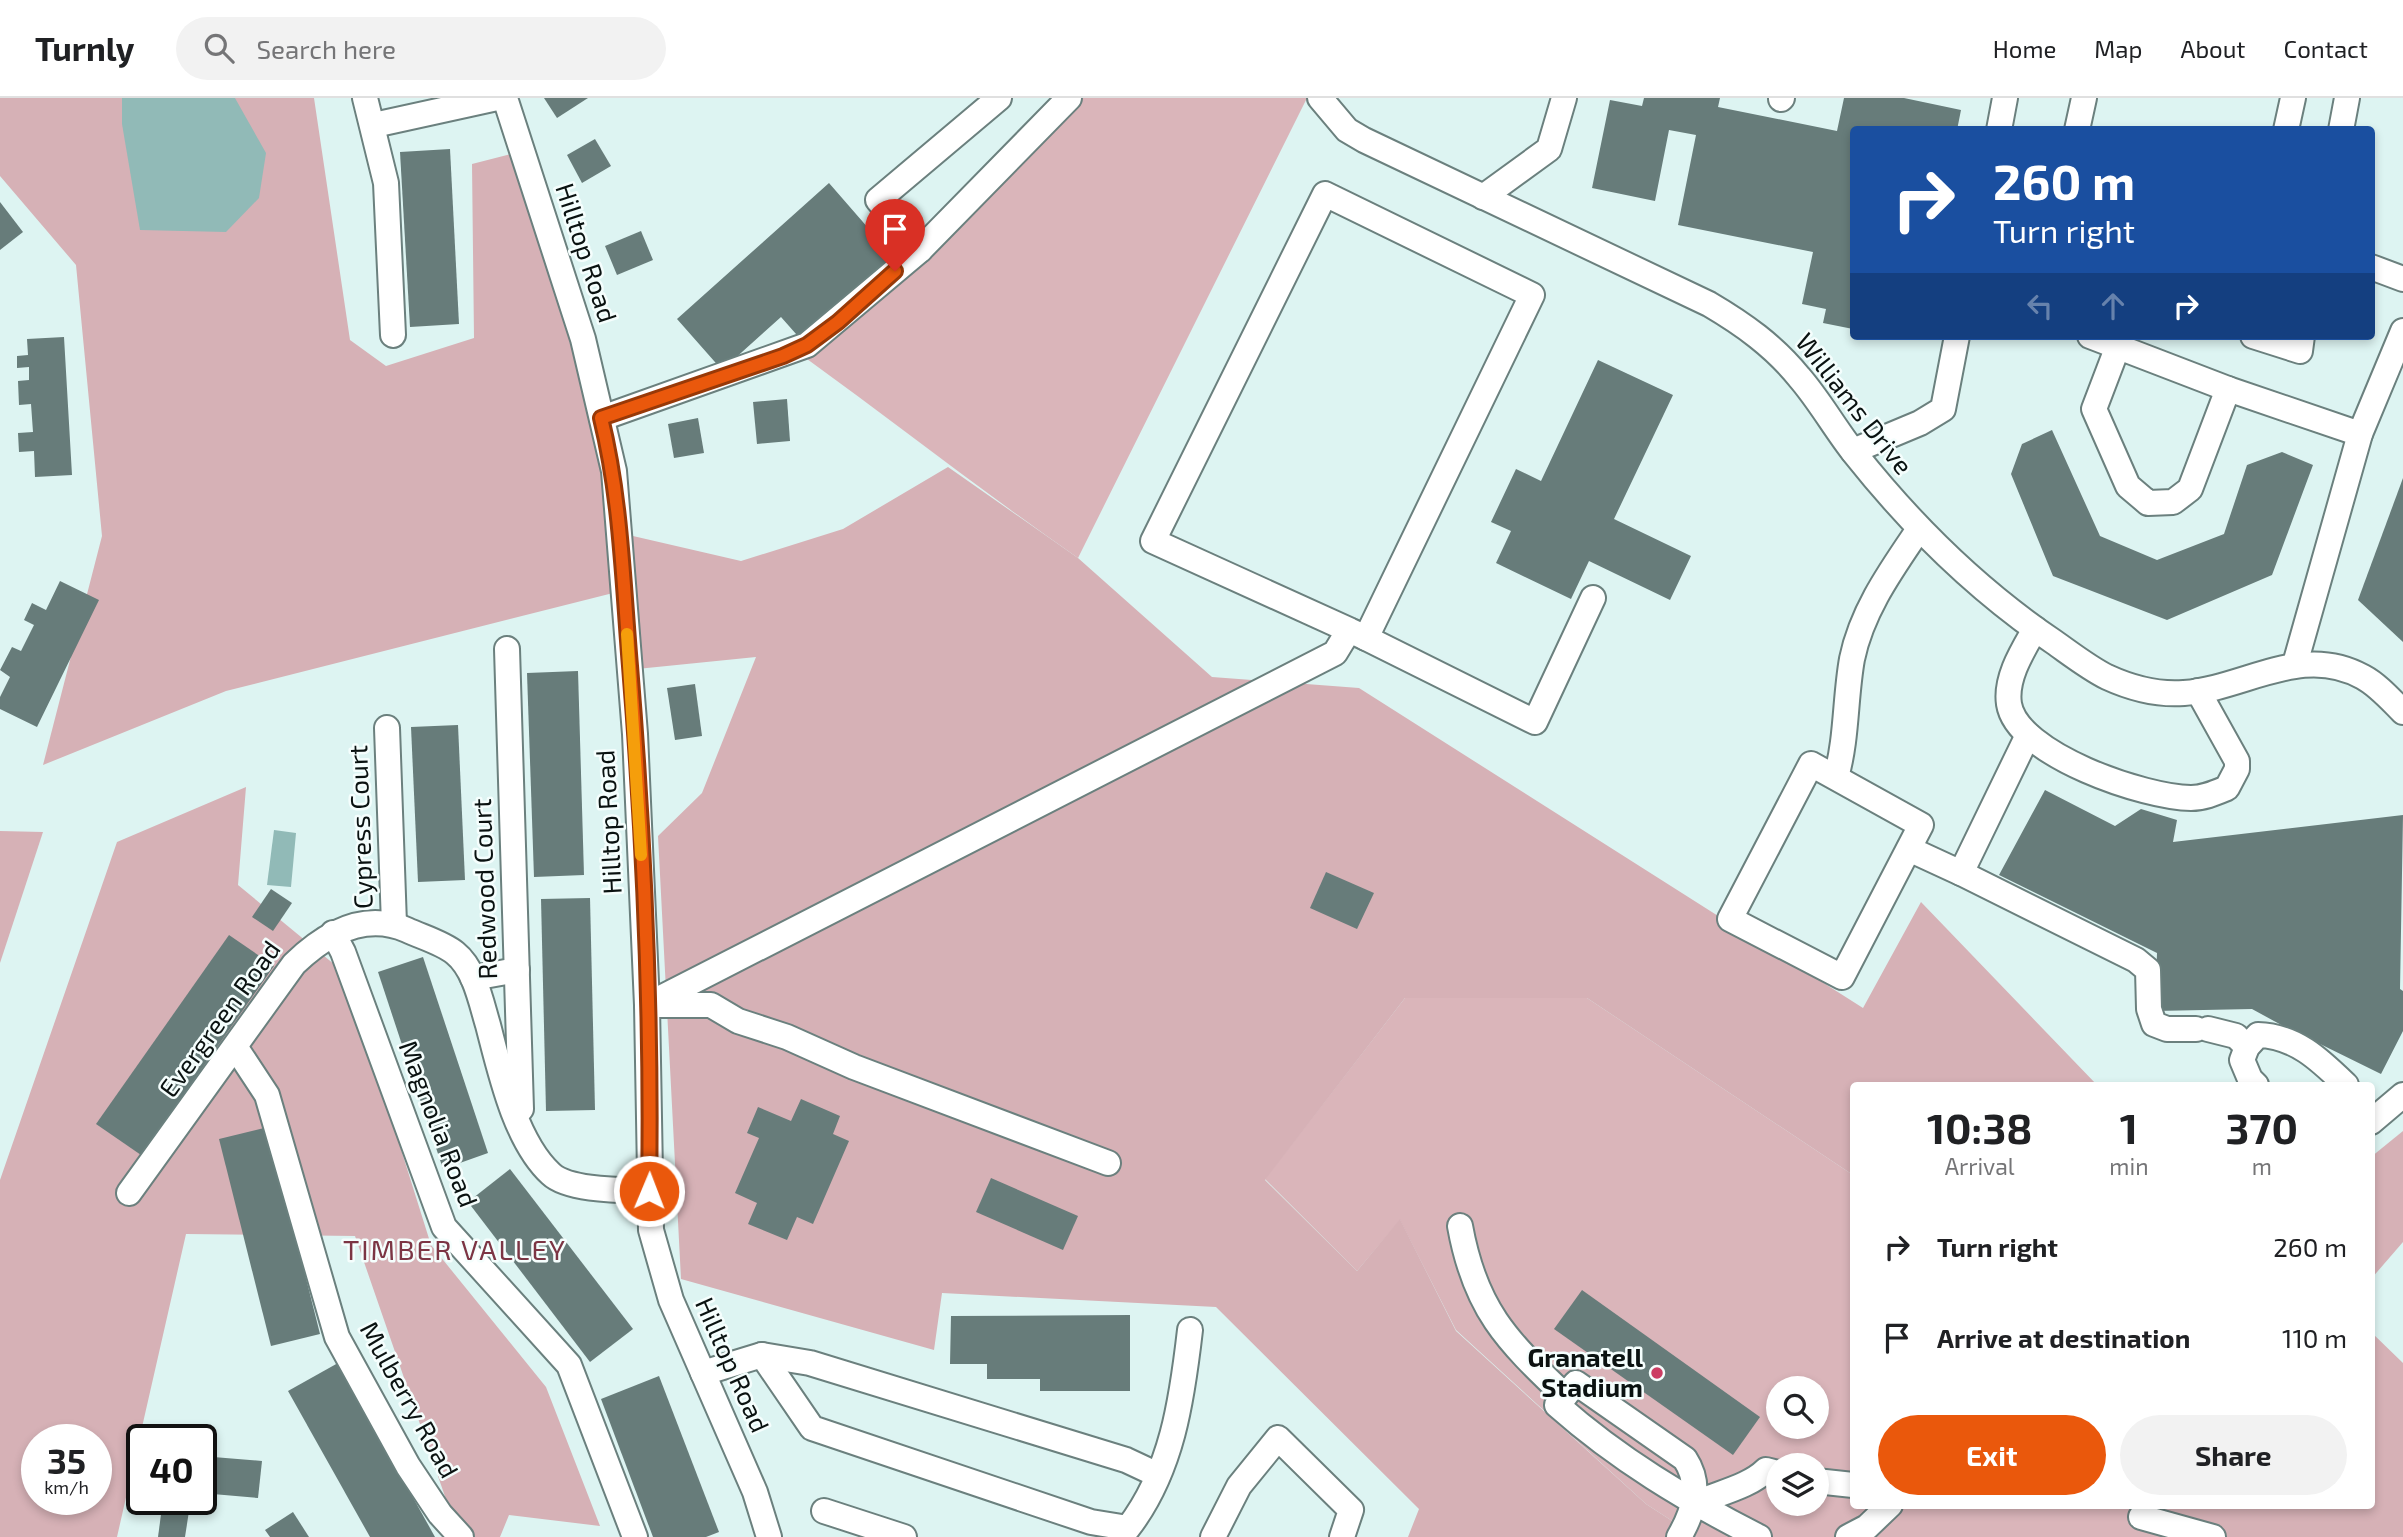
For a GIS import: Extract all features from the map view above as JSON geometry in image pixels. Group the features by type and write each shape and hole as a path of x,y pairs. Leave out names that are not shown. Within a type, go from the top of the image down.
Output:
{"street":[{"path":"365,98 374,125 386,183 393,335"},
{"path":"374,125 497,98"},
{"name":"Hilltop Road","path":"505,98 583,339 614,471 634,720 647,1005 651,1230 660,1266 755,1492 769,1537"},
{"path":"920,250 878,200 999,98"},
{"path":"601,418 783,356 807,345 920,250 1069,98"},
{"name":"Williams Drive","path":"1320,98 1347,130 1364,140 1709,304 1740,322 1772,347 1799,377 1853,451 1919,529 2000,605 2105,676 2129,687 2156,692 2198,691 2295,664 2339,667 2362,676 2403,712"},
{"path":"1483,197 1549,149 1564,98"},
{"path":"2000,126 2005,98"},
{"path":"2078,126 2084,98"},
{"path":"2288,126 2293,98"},
{"path":"2342,126 2347,98"},
{"path":"647,1005 1335,653 1357,634 1531,295 1325,194 1153,541 1357,634 1535,722 1593,598"},
{"path":"2375,268 2403,279"},
{"path":"2295,664 2360,434 2403,331"},
{"path":"1853,451 1920,423 1943,409 1956,340"},
{"path":"2101,340 2228,389 2360,434"},
{"path":"2266,340 2300,351 2301,340"},
{"path":"2118,346 2094,409 2128,486 2148,503 2174,502 2190,489 2228,389"},
{"path":"1836,777 1852,659 1861,628 1887,577 1919,529"},
{"path":"2035,629 2018,658 2008,703 2013,716 2028,735 2083,768 2136,790 2194,799 2227,788 2237,769 2236,761 2198,691"},
{"name":"Redwood Court","path":"507,649 522,1127"},
{"name":"Cypress Court","path":"387,728 394,924"},
{"path":"1961,873 2028,735"},
{"path":"1811,764 1836,777 1921,825 1842,977 1730,919 1811,764"},
{"path":"1909,849 2136,960 2148,970 2149,1009 2154,1024 2166,1029 2202,1029 2236,1036 2247,1047"},
{"name":"Evergreen Road","path":"129,1193 294,964 317,941 363,923 394,924 456,953 472,978 508,1094 529,1148 553,1177 597,1190 649,1191"},
{"name":"Magnolia Road","path":"333,933 444,1227 569,1365 635,1537"},
{"path":"472,978 517,970"},
{"path":"647,1005 711,1005 738,1021 787,1037 854,1067 1108,1163"},
{"path":"2253,1082 2242,1060 2247,1047 2258,1035 2272,1036 2296,1044 2312,1053 2343,1082"},
{"name":"Mulberry Road","path":"236,1048 267,1095 337,1337 420,1485 440,1514 461,1537"},
{"path":"2375,1116 2403,1095"},
{"path":"1460,1226 1466,1262 1489,1315 1511,1345 1565,1396"},
{"path":"762,1355 812,1428 1091,1522 1128,1528 1145,1506 1180,1408 1189,1330"},
{"path":"703,1373 762,1355 810,1363 1125,1460 1158,1475"},
{"path":"1679,1537 1694,1504 1695,1475 1685,1459 1576,1383 1556,1405 1599,1442 1636,1468 1668,1484 1694,1504 1759,1537"},
{"path":"1213,1537 1239,1486 1278,1438 1352,1510 1342,1537"},
{"path":"1694,1504 1733,1487 1752,1484 1766,1470"},
{"path":"1829,1482 1850,1485"},
{"path":"1848,1537 1867,1527 1886,1509"},
{"path":"824,1511 904,1537"},
{"path":"2141,1517 2213,1537"}],"shaded area":[{"path":"0,98 314,98 350,340 386,366 474,338 472,164 523,151 620,533 741,561 843,529 948,467 1078,558 1212,677 1359,688 1863,1008 1921,902 2094,1082 1850,1082 1850,1173 1587,998 1405,998 1265,1180 1357,1271 1400,1219 1456,1331 1646,1504 1697,1537 1408,1537 1419,1509 1216,1307 942,1293 934,1350 681,1279 658,836 702,793 756,657 637,669 625,590 226,691 43,765 102,536 76,265 0,176"},
{"path":"1081,98 1307,98 1078,558 807,359"},
{"path":"246,787 238,885 346,974 431,1245 546,1387 600,1526 509,1515 500,1537 459,1537 355,1236 186,1234 143,1424 126,1424 126,1497 117,1537 0,1537 0,1180 117,842"},
{"path":"0,831 43,832 0,963"},
{"path":"1405,998 1587,998 1850,1173 1850,1509 2168,1509 2162,1537 1697,1537 1646,1504 1456,1330 1400,1220 1357,1271 1265,1179"},
{"path":"2403,1131 2403,1242 2375,1274 2375,1154"},
{"path":"2375,1336 2403,1363 2403,1537 2162,1537 2168,1509 2375,1509"}],"water":[{"path":"122,98 235,98 266,153 259,198 226,232 140,230 122,124"},
{"path":"274,830 296,833 291,887 267,885"}],"building":[{"path":"544,98 588,98 557,118"},
{"path":"1644,98 1720,98 1718,107 1837,131 1844,98 1904,98 1961,110 1958,126 1850,126 1850,328 1823,323 1826,309 1802,304 1813,252 1678,225 1696,135 1669,130 1655,201 1592,188 1610,100 1642,106"},
{"path":"595,139 611,166 582,183 567,155"},
{"path":"450,149 459,324 410,327 400,152"},
{"path":"829,183 896,260 804,343 781,317 722,370 677,319"},
{"path":"0,202 23,232 0,250"},
{"path":"641,231 653,260 617,275 605,246"},
{"path":"64,337 72,475 35,477 34,451 19,452 18,433 33,432 31,404 19,405 18,381 29,380 29,367 17,368 17,356 28,355 27,339"},
{"path":"1598,360 1673,395 1614,519 1691,556 1670,600 1589,561 1571,599 1496,563 1511,531 1491,522 1516,469 1541,481"},
{"path":"787,399 790,441 757,444 753,402"},
{"path":"698,418 704,453 674,458 668,424"},
{"path":"2052,430 2100,536 2157,560 2224,534 2247,465 2282,452 2313,465 2272,575 2167,620 2053,576 2011,474 2022,444"},
{"path":"2403,478 2403,642 2358,600"},
{"path":"60,581 99,600 37,727 0,709 0,697 10,677 0,670 12,647 21,651 34,625 24,620 32,603 46,610"},
{"path":"578,671 584,875 534,877 527,673"},
{"path":"695,684 702,736 675,740 667,688"},
{"path":"458,725 465,880 418,882 411,727"},
{"path":"2045,790 2115,826 2141,809 2177,820 2173,842 2403,815 2400,989 2403,991 2403,1031 2381,1074 2314,1041 2285,1039 2285,1027 2252,1009 2155,1011 2157,953 1999,875"},
{"path":"1326,872 1374,893 1357,929 1310,908"},
{"path":"271,889 292,903 273,931 252,917"},
{"path":"590,898 595,1110 546,1111 541,899"},
{"path":"229,935 274,966 141,1155 96,1124"},
{"path":"423,957 488,1153 443,1169 378,972"},
{"path":"801,1099 840,1116 833,1134 849,1141 813,1224 797,1217 787,1240 748,1224 757,1203 735,1193 759,1138 747,1133 758,1107 791,1121"},
{"path":"268,1127 320,1334 271,1346 219,1139"},
{"path":"510,1169 633,1329 590,1362 468,1202"},
{"path":"991,1178 1078,1216 1063,1250 976,1212"},
{"name":"Granatell Stadium","path":"1582,1290 1760,1417 1733,1455 1554,1329"},
{"path":"1130,1315 1130,1391 1040,1391 1040,1379 987,1379 987,1364 950,1364 951,1316"},
{"path":"338,1363 435,1537 370,1537 288,1391"},
{"path":"659,1376 719,1532 706,1537 653,1537 601,1399"},
{"path":"217,1457 262,1461 258,1498 217,1494"},
{"path":"293,1512 309,1537 270,1537 265,1530"},
{"path":"161,1515 188,1515 185,1537 158,1537"}],"slow traffic":[{"path":"627,634 641,855"}],"place":[{"name":"Granatell Stadium","path":"1657,1373"}],"district":[{"name":"TIMBER VALLEY","path":"455,1250"}],"route":[{"path":"649,1191 650,1074 635,734 614,471 601,418 673,395 807,345 838,322 895,271"}]}
